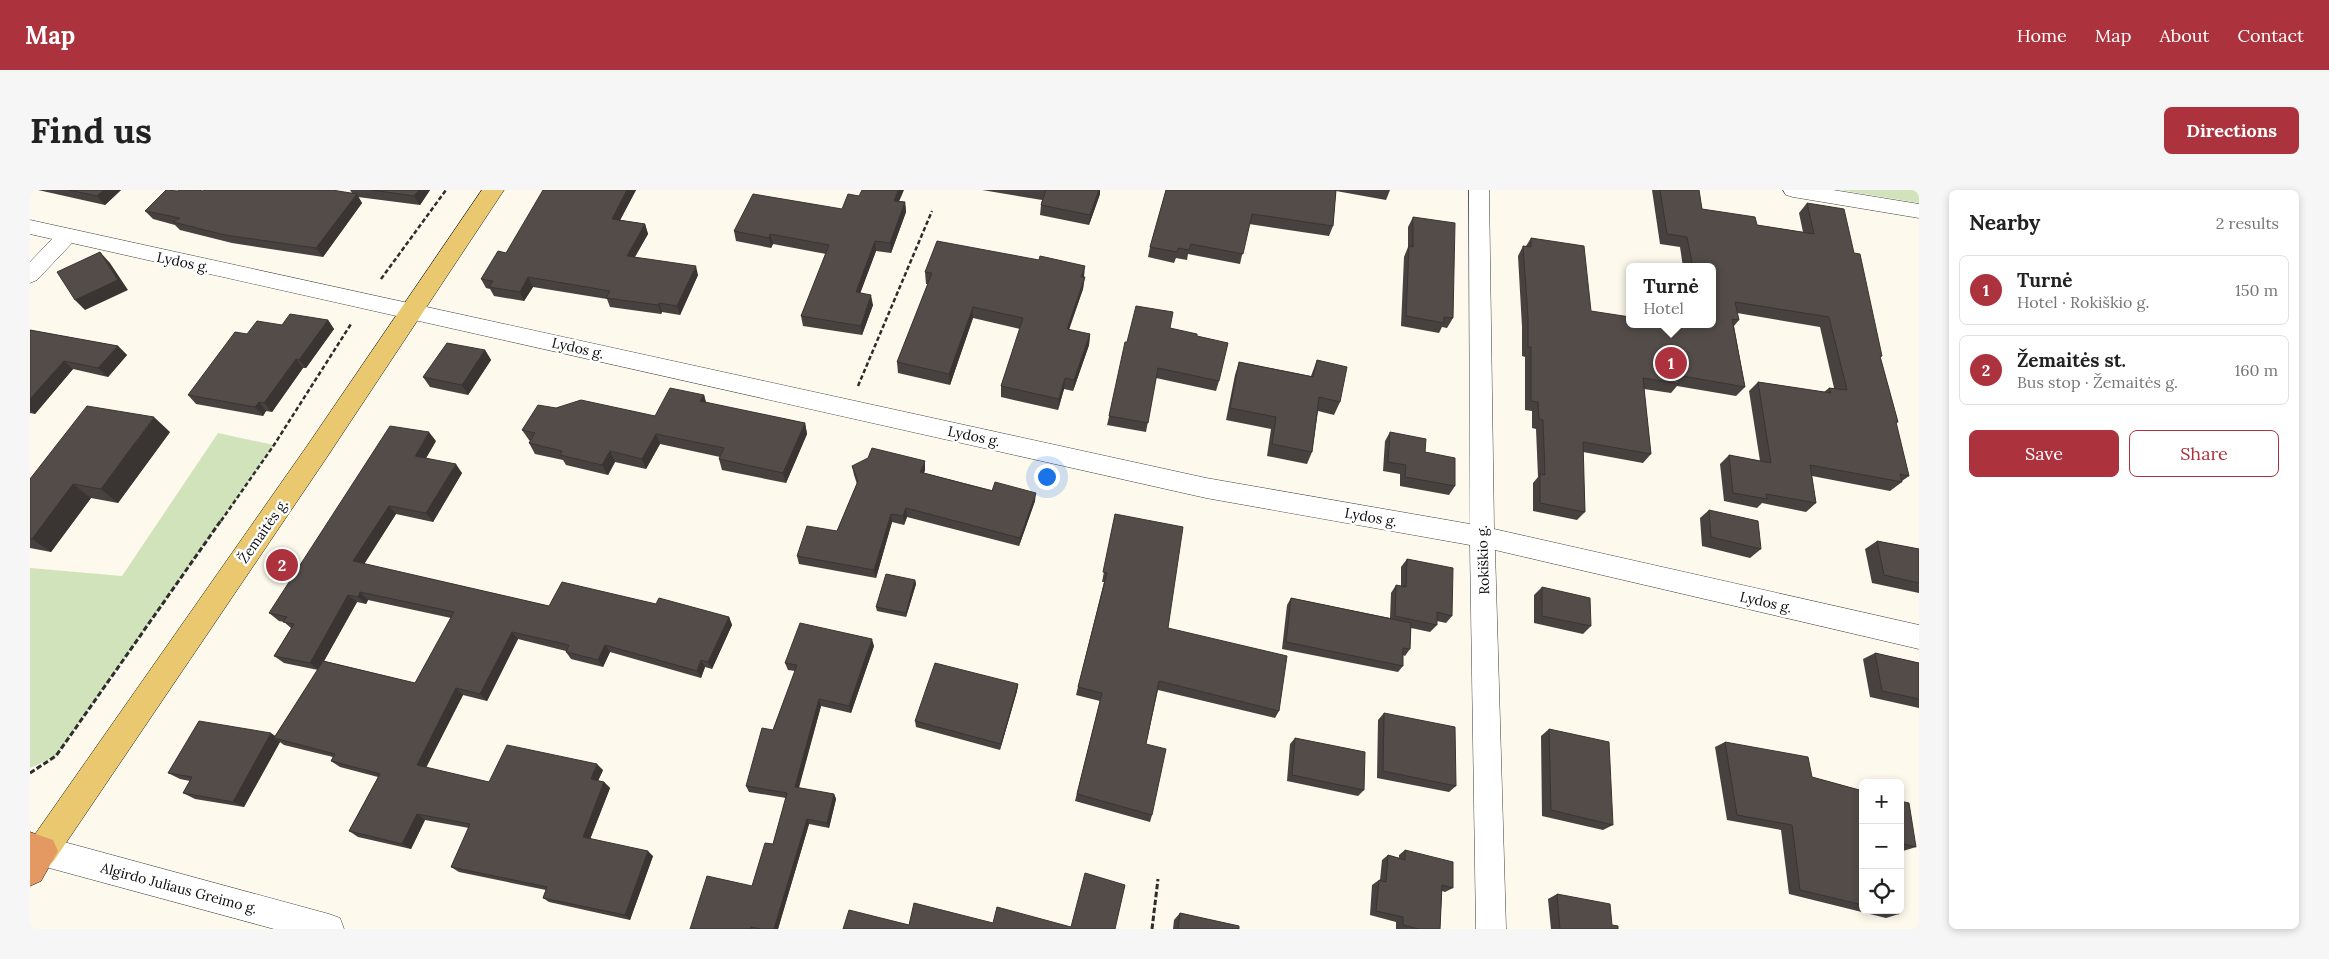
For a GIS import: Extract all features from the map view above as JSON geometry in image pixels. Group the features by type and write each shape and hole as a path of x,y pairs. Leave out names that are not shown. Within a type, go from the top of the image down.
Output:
{"main road":[{"name":"Žemaitės g.","path":"34,856 311,462 493,190"}],"street":[{"name":"Rokiškio g.","path":"1479,190 1482,537 1488,713 1491,929"},
{"path":"1793,190 1919,211"},
{"name":"Lydos g.","path":"30,227 119,249 411,311 1206,488 1482,537 1919,637"},
{"path":"30,275 68,235"},
{"name":"Algirdo Juliaus Greimo g.","path":"34,856 329,929"}],"path":[{"path":"30,773 56,756 274,445 365,302 446,190"},
{"path":"849,408 932,211"},
{"path":"1152,929 1158,879"}],"green space":[{"path":"1840,190 1919,190 1919,203"},
{"path":"218,433 274,445 56,756 30,768 30,568 122,576"}],"building":[{"path":"69,190 104,190 97,196"},
{"path":"166,190 332,190 357,194 316,248 225,235 173,222 180,218 145,211"},
{"path":"372,190 419,190 414,196"},
{"path":"543,190 627,190 612,219 645,224 627,256 696,266 677,306 606,298 610,291 528,277 520,292 489,287 493,281 481,279 498,251 506,253"},
{"path":"862,190 898,190 894,201 905,202 890,243 875,241 856,292 871,295 861,326 801,316 829,245 770,234 769,238 734,231 753,194 842,209 848,194 859,196"},
{"path":"1046,190 1099,190 1090,215 1041,205"},
{"path":"1166,190 1336,190 1333,226 1252,214 1243,254 1191,244 1189,250 1178,248 1177,252 1150,247"},
{"path":"1660,190 1699,190 1702,209 1755,217 1757,225 1814,234 1807,203 1844,209 1854,253 1860,254 1882,356 1880,356 1898,422 1896,422 1909,476 1900,474 1902,482 1810,465 1816,503 1766,494 1767,499 1733,493 1729,455 1771,463 1758,382 1831,393 1829,388 1847,390 1829,317 1735,302 1739,320 1732,319 1745,387 1677,375 1679,384 1643,378 1651,454 1583,442 1585,512 1540,503 1540,474 1545,475 1543,420 1539,419 1538,402 1531,401 1531,347 1528,347 1523,246 1531,247 1531,238 1584,246 1591,311 1626,316 1626,328 1716,328 1716,263 1692,263 1687,237 1667,234"},
{"path":"1413,217 1455,223 1453,318 1444,317 1444,323 1406,316 1409,246 1413,247"},
{"path":"937,241 1039,260 1040,256 1085,266 1081,277 1085,277 1067,329 1090,334 1074,380 1065,378 1059,399 1001,386 1023,318 973,307 949,374 897,362 932,273 925,272"},
{"path":"100,252 118,280 75,300 57,272"},
{"path":"1136,306 1173,312 1170,328 1228,343 1219,381 1158,368 1148,423 1109,416 1125,342 1127,342"},
{"path":"290,314 328,320 299,360 296,359 264,403 259,402 255,407 188,395 235,332 247,334 257,321 282,325"},
{"path":"30,330 118,346 98,368 64,361 30,399"},
{"path":"447,343 485,350 462,385 423,377"},
{"path":"1317,360 1347,367 1340,402 1319,397 1312,452 1272,444 1276,417 1230,408 1239,362 1313,377"},
{"path":"670,388 704,395 700,401 805,423 783,473 719,459 724,448 656,434 642,459 610,451 602,465 560,455 562,451 529,443 535,433 522,430 538,405 556,408 581,400 655,416"},
{"path":"87,406 154,417 101,489 73,484 32,539 30,538 30,479"},
{"path":"390,426 429,432 415,456 456,464 426,513 389,506 353,561 549,606 562,582 656,604 659,598 729,617 708,662 701,660 697,671 605,645 598,660 566,652 569,645 512,632 480,694 456,688 417,765 489,782 507,745 597,764 591,779 604,782 583,837 648,851 625,915 543,898 547,887 451,867 470,824 417,814 402,844 349,831 380,774 331,761 335,754 274,738 323,661 415,683 454,612 360,592 358,597 348,595 310,663 274,656 294,624 283,622 287,617 269,613"},
{"path":"1390,432 1426,439 1425,452 1455,458 1455,486 1405,477 1406,465 1388,462"},
{"path":"872,448 925,461 920,472 992,491 995,482 1036,493 1020,538 906,508 903,516 891,514 874,570 797,556 807,526 837,531 858,481 852,466 868,458"},
{"path":"1709,510 1758,521 1761,549 1711,537"},
{"path":"1115,514 1183,527 1168,628 1287,656 1279,711 1159,681 1146,744 1166,749 1152,815 1077,794 1102,693 1078,687 1107,573 1103,572"},
{"path":"1877,541 1919,549 1919,583 1884,575"},
{"path":"1407,559 1453,568 1452,616 1437,612 1437,625 1395,616 1396,585 1406,587"},
{"path":"886,574 915,580 906,613 876,607"},
{"path":"1542,587 1590,598 1591,626 1542,616"},
{"path":"1291,598 1411,623 1410,649 1403,648 1403,666 1286,642"},
{"path":"800,623 872,639 849,706 819,699 795,787 834,794 827,823 807,819 774,929 751,927 751,929 690,929 707,876 752,886 765,843 773,844 787,793 746,786 762,728 773,730 797,665 785,663"},
{"path":"1875,653 1919,663 1919,699 1882,691"},
{"path":"935,663 1018,684 1001,744 915,721"},
{"path":"1384,713 1455,727 1456,786 1383,771"},
{"path":"199,721 271,733 233,802 183,793 192,777 168,773"},
{"path":"1549,729 1609,742 1613,825 1551,810"},
{"path":"1295,738 1365,752 1364,790 1292,775"},
{"path":"1725,742 1808,757 1812,777 1859,790 1859,904 1800,890 1792,825 1737,815"},
{"path":"1904,802 1909,803 1916,847 1904,844"},
{"path":"1405,850 1453,862 1453,888 1442,885 1440,929 1419,929 1403,925 1403,917 1376,911 1379,880 1386,882 1388,855 1405,860"},
{"path":"1085,873 1125,885 1115,929 843,929 849,910 909,925 914,903 993,923 997,907 1071,927"},
{"path":"1557,894 1610,904 1612,925 1618,926 1618,929 1560,929"},
{"path":"1180,913 1239,926 1239,929 1178,929"}],"place":[{"name":"Turnė","path":"1671,363"},
{"name":"Žemaitės st.","path":"282,565"}]}
